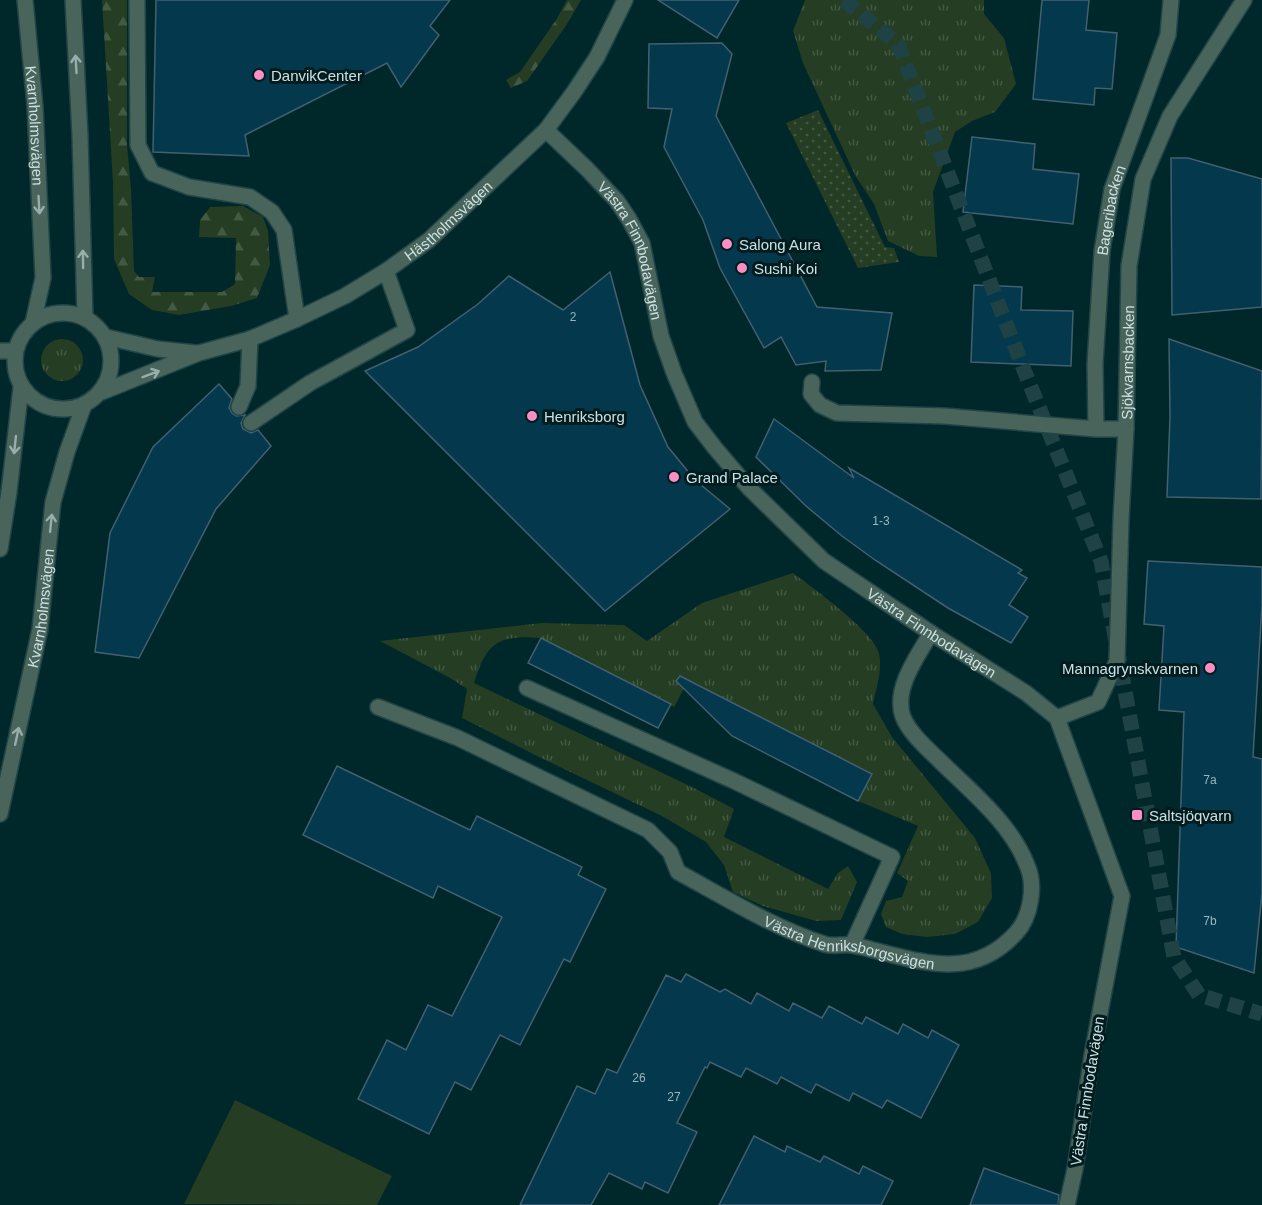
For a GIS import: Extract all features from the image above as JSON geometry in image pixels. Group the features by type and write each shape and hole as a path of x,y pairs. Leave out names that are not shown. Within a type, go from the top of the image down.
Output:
{"street":[{"name":"Kvarnholmsvägen","path":"25,0 35,106 42,278 33,323"},
{"path":"73,0 80,135 85,317"},
{"path":"137,0 138,145 152,173 189,187 250,198 272,212 284,230 297,319"},
{"name":"Hästholmsvägen","path":"102,392 199,353 250,339 297,319 345,296 386,271 429,240 546,130 597,57 625,0"},
{"name":"Bageribacken","path":"1096,429 1095,364 1102,251 1112,189 1168,35 1171,0"},
{"name":"Sjökvarnsbacken","path":"1057,718 1098,702 1117,661 1126,429 1129,266 1143,179 1170,116 1244,0"},
{"name":"Västra Finnbodavägen","path":"546,130 617,201 633,227 642,243 662,336 674,373 696,422 749,488 824,561 1026,693 1057,718 1122,896 1067,1205"},
{"path":"251,423 310,383 407,330 386,271"},
{"path":"64,313 85,317 106,337 112,354 111,375 102,392 84,405 70,409 51,408 34,403 21,387 8,351 33,323 47,315 64,313"},
{"name":"Hästholmsvägen","path":"106,337 158,350 199,353"},
{"path":"239,407 248,386 250,339"},
{"path":"812,382 811,394 820,405 837,413 944,416 1096,429 1126,429"},
{"path":"0,549 21,387"},
{"name":"Kvarnholmsvägen","path":"0,814 40,629 53,502 67,452 84,405"},
{"name":"Västra Henriksborgsvägen","path":"378,707 458,738 648,830 670,852 678,872 778,927 827,945 852,945 937,964 958,965 978,961 994,952 1019,930 1030,900 1032,882 1028,867 1010,835 985,805 927,748 904,718 900,705 906,681 931,633"},
{"path":"527,688 734,781 892,857 852,945"}],"green space":[{"path":"102,0 127,0 127,145 134,271 139,277 155,277 152,292 222,292 235,284 236,238 199,237 200,220 210,207 243,206 263,217 268,231 270,265 257,298 231,306 179,315 152,310 129,294 114,259 113,183"},
{"path":"567,0 581,0 527,81 511,88 506,80 520,72"},
{"path":"805,0 984,0 984,14 1004,38 1016,84 995,112 972,121 955,132 933,192 937,257 919,256 888,241 874,204 855,175 803,63 793,31"},
{"path":"818,110 885,247 894,248 899,262 858,268 786,123"},
{"path":"62,339 77,345 83,360 77,375 62,381 47,375 41,360 47,345"},
{"path":"793,573 855,622 875,644 879,653 880,665 873,704 892,737 975,838 991,873 992,898 978,922 955,934 927,937 902,934 886,927 881,914 886,901 902,897 908,881 897,873 918,826 858,801 872,774 688,681 674,707 541,638 515,638 497,644 484,658 479,669 474,683 734,809 724,837 828,889 838,873 848,866 857,882 841,920 816,921 763,906 733,892 724,865 706,842 662,816 462,718 467,689 380,641 542,623 624,625 647,641 702,603"},
{"path":"235,1100 392,1176 377,1205 184,1204"}],"building":[{"name":"DanvikCenter","path":"156,0 450,0 430,26 439,35 401,87 387,63 245,135 249,156 153,152"},
{"path":"658,0 739,0 717,38"},
{"path":"1042,0 1089,0 1086,30 1117,33 1112,89 1095,88 1094,105 1033,99"},
{"path":"722,43 732,54 716,116 817,307 892,313 881,370 825,371 826,361 796,365 781,337 764,348 720,268 703,220 664,147 672,109 648,108 649,44"},
{"path":"972,137 1035,144 1033,169 1079,174 1073,224 963,212"},
{"path":"1171,158 1188,158 1262,179 1262,307 1172,315"},
{"name":"Henriksborg","path":"610,272 640,385 668,447 695,480 730,509 605,611 365,371 418,347 478,304 509,276 563,310"},
{"path":"974,285 1022,287 1021,310 1073,311 1071,366 971,362"},
{"path":"1169,339 1262,371 1261,499 1167,497 1170,417"},
{"path":"219,384 232,399 229,408 232,413 236,416 245,415 241,423 243,429 251,433 258,430 271,446 216,509 139,658 95,652 110,533 153,447"},
{"path":"774,419 854,478 849,468 1022,570 1018,573 1027,578 1009,605 1028,617 1011,643 948,608 875,560 806,506 756,457"},
{"path":"1148,561 1262,567 1253,757 1262,759 1262,893 1254,973 1176,947 1184,712 1159,710 1164,626 1144,624"},
{"path":"541,638 671,704 658,728 528,663"},
{"path":"680,676 872,774 858,801 732,736 676,681"},
{"path":"337,766 470,830 477,816 582,867 578,875 606,889 570,962 564,959 520,1045 500,1035 471,1090 455,1082 429,1134 358,1099 387,1040 406,1050 428,1005 452,1016 502,917 438,886 433,898 303,835"},
{"path":"686,974 720,992 725,989 751,1004 757,993 789,1011 793,1003 822,1018 829,1006 862,1024 866,1017 898,1034 903,1024 928,1038 932,1030 959,1045 921,1118 887,1100 882,1108 853,1093 849,1101 816,1084 811,1093 781,1077 777,1084 746,1068 741,1077 710,1062 707,1068 705,1067 677,1123 697,1132 668,1193 645,1182 642,1189 609,1173 591,1205 520,1205 577,1086 595,1094 607,1069 617,1073 666,975 681,982"},
{"path":"754,1136 785,1152 787,1146 820,1162 824,1156 859,1174 863,1166 893,1181 881,1205 719,1205"},
{"path":"984,1168 1059,1195 1058,1205 970,1205"}],"tunnel":[{"path":"844,0 898,44 1026,375 1101,561 1174,957 1199,995 1262,1014"}],"place":[{"name":"DanvikCenter","path":"259,75"},
{"name":"Salong Aura","path":"727,244"},
{"name":"Sushi Koi","path":"742,268"},
{"name":"Henriksborg","path":"532,416"},
{"name":"Grand Palace","path":"674,477"},
{"name":"Mannagrynskvarnen","path":"1210,668"},
{"name":"Saltsjöqvarn","path":"1137,815"}]}
